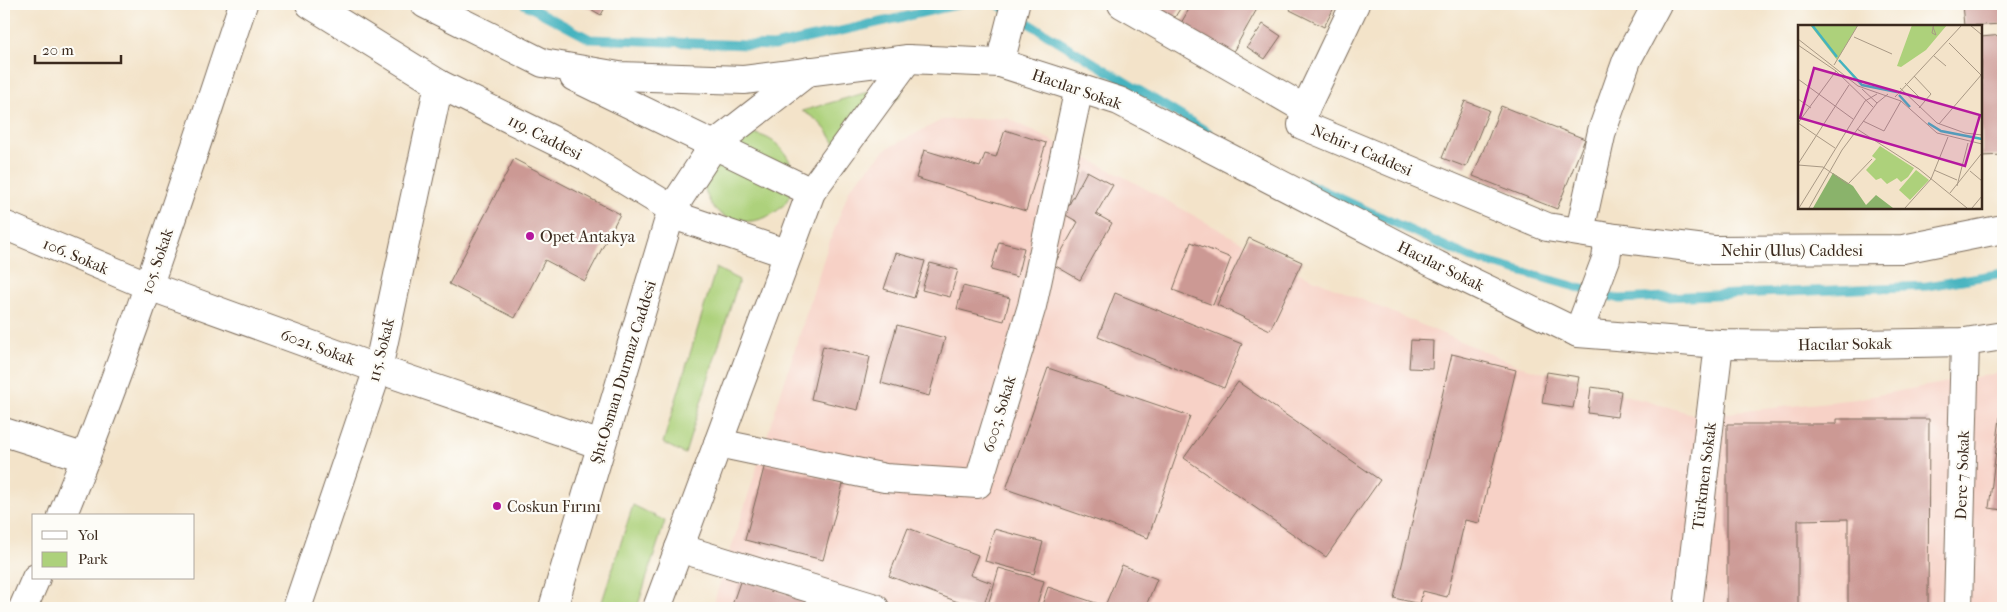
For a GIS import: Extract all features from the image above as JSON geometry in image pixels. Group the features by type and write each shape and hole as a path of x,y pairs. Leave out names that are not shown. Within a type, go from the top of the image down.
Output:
{"street":[{"name":"105. Sokak","path":"63,514 86,458 149,286 244,4"},
{"name":"119. Caddesi","path":"310,4 439,84 585,156 672,209 682,218 788,254"},
{"path":"425,4 811,192"},
{"path":"1000,63 1015,4"},
{"name":"Nehir-1 Caddesi","path":"1122,4 1305,109 1302,125 1547,227 1580,231"},
{"path":"1305,109 1355,4"},
{"path":"1580,231 1602,131 1627,60 1657,4"},
{"path":"657,608 811,192 908,59"},
{"name":"Hacılar Sokak","path":"810,70 908,59 1000,63 1119,101 1437,265 1578,333 1719,344 1965,342 2003,336"},
{"path":"543,63 619,76 744,80 810,70"},
{"path":"714,145 810,70"},
{"name":"115. Sokak","path":"297,608 378,369 439,84"},
{"name":"6003. Sokak","path":"718,443 885,478 978,484 1032,306 1079,88"},
{"name":"Şht.Osman Durmaz Caddesi","path":"553,608 672,209 714,145"},
{"name":"106. Sokak","path":"4,225 149,286"},
{"name":"Nehir (Ulus) Caddesi","path":"1580,231 1608,248 1713,250 1903,249 2003,229"},
{"path":"1578,333 1608,248"},
{"name":"6021. Sokak","path":"149,286 378,369 601,445"},
{"name":"Dere 7 Sokak","path":"1958,608 1965,342"},
{"name":"Türkmen Sokak","path":"1688,608 1719,344"},
{"path":"4,432 86,458"},
{"path":"679,548 875,608"},
{"path":"23,608 35,580"}],"shaded area":[{"path":"1007,118 1128,179 1292,270 1519,366 1700,416 1856,399 2003,372 2003,608 712,608 827,249 850,188 886,149 942,120"}],"green space":[{"path":"875,90 902,94 837,148 823,126 802,111"},
{"path":"746,132 765,137 781,148 789,160 794,182 788,200 774,213 756,220 737,221 719,213 707,196 703,168"},
{"path":"716,268 739,280 685,454 663,443"},
{"path":"633,505 665,521 637,608 600,608"}],"building":[{"path":"582,4 607,4 601,15"},
{"path":"1137,4 1183,4 1170,25"},
{"path":"1192,4 1247,4 1257,9 1229,59 1177,30"},
{"path":"1293,4 1336,4 1324,27 1290,10"},
{"path":"1962,4 2003,4 2003,24 1964,25"},
{"path":"1263,24 1281,36 1265,59 1247,47"},
{"path":"2003,35 2003,155 1982,156 1982,37"},
{"path":"1465,101 1489,110 1466,167 1442,158"},
{"path":"1501,106 1585,139 1557,209 1473,176"},
{"path":"1005,130 1046,143 1026,211 916,178 924,150 980,167 985,154 996,157"},
{"path":"514,159 620,214 585,281 545,260 515,318 449,284"},
{"path":"1087,171 1113,185 1096,214 1112,223 1080,280 1054,265 1078,222 1064,214"},
{"path":"1249,238 1302,262 1270,330 1217,305"},
{"path":"999,242 1024,248 1017,277 991,270"},
{"path":"1191,242 1231,258 1213,305 1173,290"},
{"path":"896,253 925,261 914,298 884,289"},
{"path":"930,263 958,270 950,297 922,290"},
{"path":"963,286 1010,298 1004,321 957,309"},
{"path":"1115,293 1242,344 1224,388 1098,337"},
{"path":"897,325 945,338 929,396 881,383"},
{"path":"1411,340 1433,341 1432,369 1409,368"},
{"path":"823,346 870,357 858,410 811,399"},
{"path":"1452,354 1516,370 1479,523 1465,520 1447,597 1423,591 1420,604 1394,598"},
{"path":"1048,368 1190,416 1148,538 1006,489"},
{"path":"1547,372 1579,377 1573,408 1542,403"},
{"path":"1238,382 1380,480 1326,557 1184,458"},
{"path":"1591,387 1621,391 1617,417 1588,413"},
{"path":"2000,417 2003,418 2003,510 1989,508"},
{"path":"1837,419 1929,419 1928,608 1848,608 1848,519 1798,520 1798,608 1727,608 1727,424 1837,424"},
{"path":"765,464 843,484 823,560 745,540"},
{"path":"908,528 978,555 970,575 992,583 982,608 974,608 889,576"},
{"path":"994,529 1043,542 1034,574 985,561"},
{"path":"1122,565 1157,579 1145,608 1104,608"},
{"path":"999,568 1044,581 1036,608 987,608"},
{"path":"741,579 807,601 804,608 731,608"},
{"path":"1048,587 1099,604 1097,608 1041,608"}],"waterway":[{"path":"524,4 590,39 774,46 961,4"},
{"path":"997,4 1208,132"},
{"path":"1307,183 1469,257 1619,299 1927,286 2003,273"}],"place":[{"name":"Opet Antakya","path":"530,236"},
{"name":"Coskun Fırını","path":"497,506"}]}
